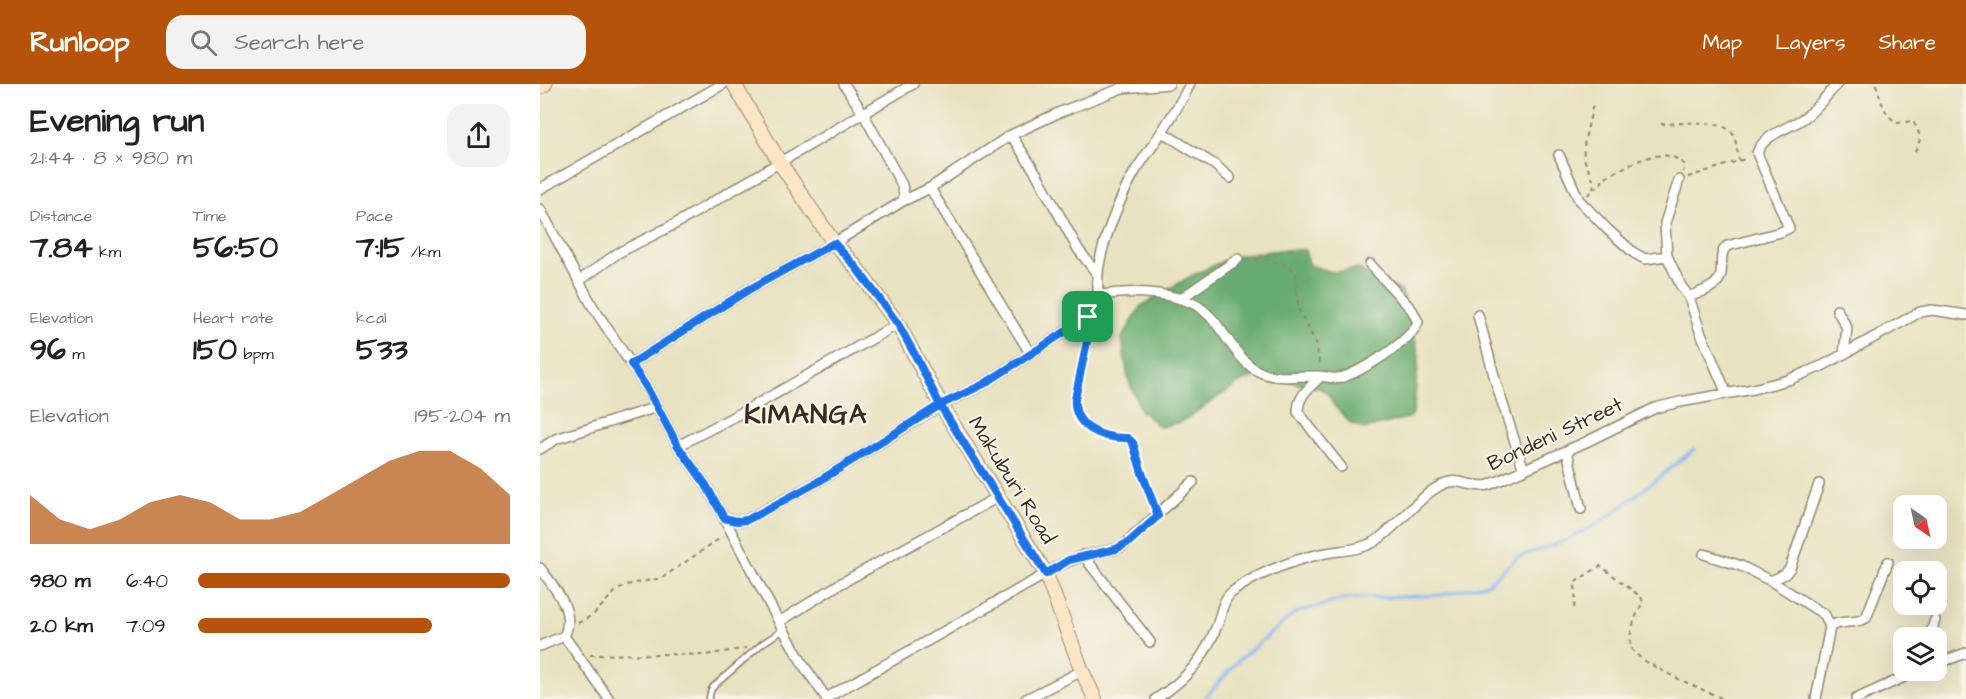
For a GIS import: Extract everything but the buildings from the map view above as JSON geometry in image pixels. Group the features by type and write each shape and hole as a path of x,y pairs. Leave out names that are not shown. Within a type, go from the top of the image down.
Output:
{"street":[{"path":"540,87 545,84"},
{"path":"540,189 723,84"},
{"name":"Makuburi Road","path":"734,84 780,163 834,243 855,266 898,324 940,405 1046,574 1082,671 1095,699"},
{"path":"844,84 863,113 902,186 903,201"},
{"path":"579,282 618,253 677,223 913,84"},
{"path":"631,364 748,290 834,243 903,201 930,188 1011,135 1058,113 1122,88 1169,84"},
{"path":"724,518 737,521 747,520 816,483 940,405 984,384 1088,317 1097,307 1098,275 1103,249 1114,216 1135,173 1177,111 1190,84"},
{"path":"1689,297 1718,282 1722,253 1728,246 1789,228 1757,153 1761,143 1803,118 1819,105 1837,84"},
{"path":"1162,132 1215,165 1230,178"},
{"path":"1011,135 1036,173 1078,249 1098,275"},
{"path":"1559,155 1579,200 1634,253 1645,259 1667,256"},
{"path":"1679,180 1665,222 1667,256 1681,286 1689,297 1700,331 1727,394"},
{"path":"930,188 1030,353"},
{"path":"540,208 593,307 631,364 678,446 706,485 781,626 826,699 1069,560 1123,546 1193,482"},
{"path":"1180,299 1238,259"},
{"path":"1099,295 1130,293 1180,299 1203,310 1237,354 1256,370 1272,376 1337,378 1354,372 1391,349 1417,328 1418,322 1412,310 1370,264"},
{"path":"1837,310 1847,328 1844,354"},
{"name":"Bondeni Street","path":"1156,699 1188,675 1197,664 1210,640 1227,596 1237,588 1294,561 1355,549 1374,542 1442,485 1451,481 1482,487 1567,451 1655,408 1788,380 1844,354 1920,312 1932,310 1966,315"},
{"path":"1478,315 1496,383 1524,470"},
{"path":"678,446 898,324"},
{"path":"1321,376 1301,395 1298,412 1341,467"},
{"path":"540,449 556,439 657,407"},
{"path":"1567,451 1581,509"},
{"path":"1771,581 1785,574 1790,568 1819,484"},
{"path":"781,626 838,585 998,497"},
{"path":"1704,554 1741,566 1771,581 1825,615 1830,627 1816,699"},
{"path":"1083,555 1150,642"},
{"path":"1830,627 1835,623 1860,621 1866,618 1888,562"},
{"path":"540,568 563,602 568,621 565,632 540,646"},
{"path":"1933,627 1935,620"},
{"path":"565,632 609,699"},
{"path":"1947,660 1966,653"},
{"path":"1026,699 1082,671"},
{"path":"1856,699 1896,681"}],"lane":[{"path":"709,699 714,686 781,626"}],"path":[{"path":"1876,84 1888,117 1897,123 1913,121 1921,135 1921,141 1913,155"},
{"path":"1593,189 1595,183 1584,157 1584,148 1592,108 1595,105"},
{"path":"1661,124 1700,123 1726,128 1732,135 1739,161"},
{"path":"1679,180 1757,153"},
{"path":"1586,207 1587,196 1601,184 1603,178 1633,163 1663,155 1675,157 1684,164 1679,180"},
{"path":"1238,259 1274,261 1291,267 1296,272 1298,309 1316,344 1321,376"},
{"path":"1088,317 1089,332 1075,408 1085,427 1113,438 1128,438 1133,443 1158,516"},
{"path":"565,632 589,618 616,591 626,585 662,578 730,532"},
{"path":"1574,608 1576,591 1574,583 1600,566 1602,567 1641,597 1643,602 1633,621 1631,648 1636,655 1667,674 1724,699"},
{"path":"579,655 706,655 763,643"}],"green space":[{"path":"1280,250 1305,250 1309,265 1332,272 1359,269 1402,291 1419,356 1411,417 1364,429 1350,423 1322,389 1283,378 1258,375 1241,382 1181,422 1160,427 1141,411 1128,379 1122,338 1141,306 1191,276 1234,256"}],"waterway":[{"path":"1204,699 1239,660 1295,613 1344,599 1441,595 1487,584 1518,557 1562,542 1601,522 1694,449"}],"district":[{"name":"KIMANGA","path":"806,415"}],"route":[{"path":"1088,317 984,384 940,405 816,483 747,520 737,521 724,518 706,485 678,446 647,388 631,364 748,290 834,243 855,266 898,324 940,405 1046,574 1069,560 1123,546 1158,516 1131,440 1113,438 1085,427 1075,408 1089,332 1088,317"}]}
